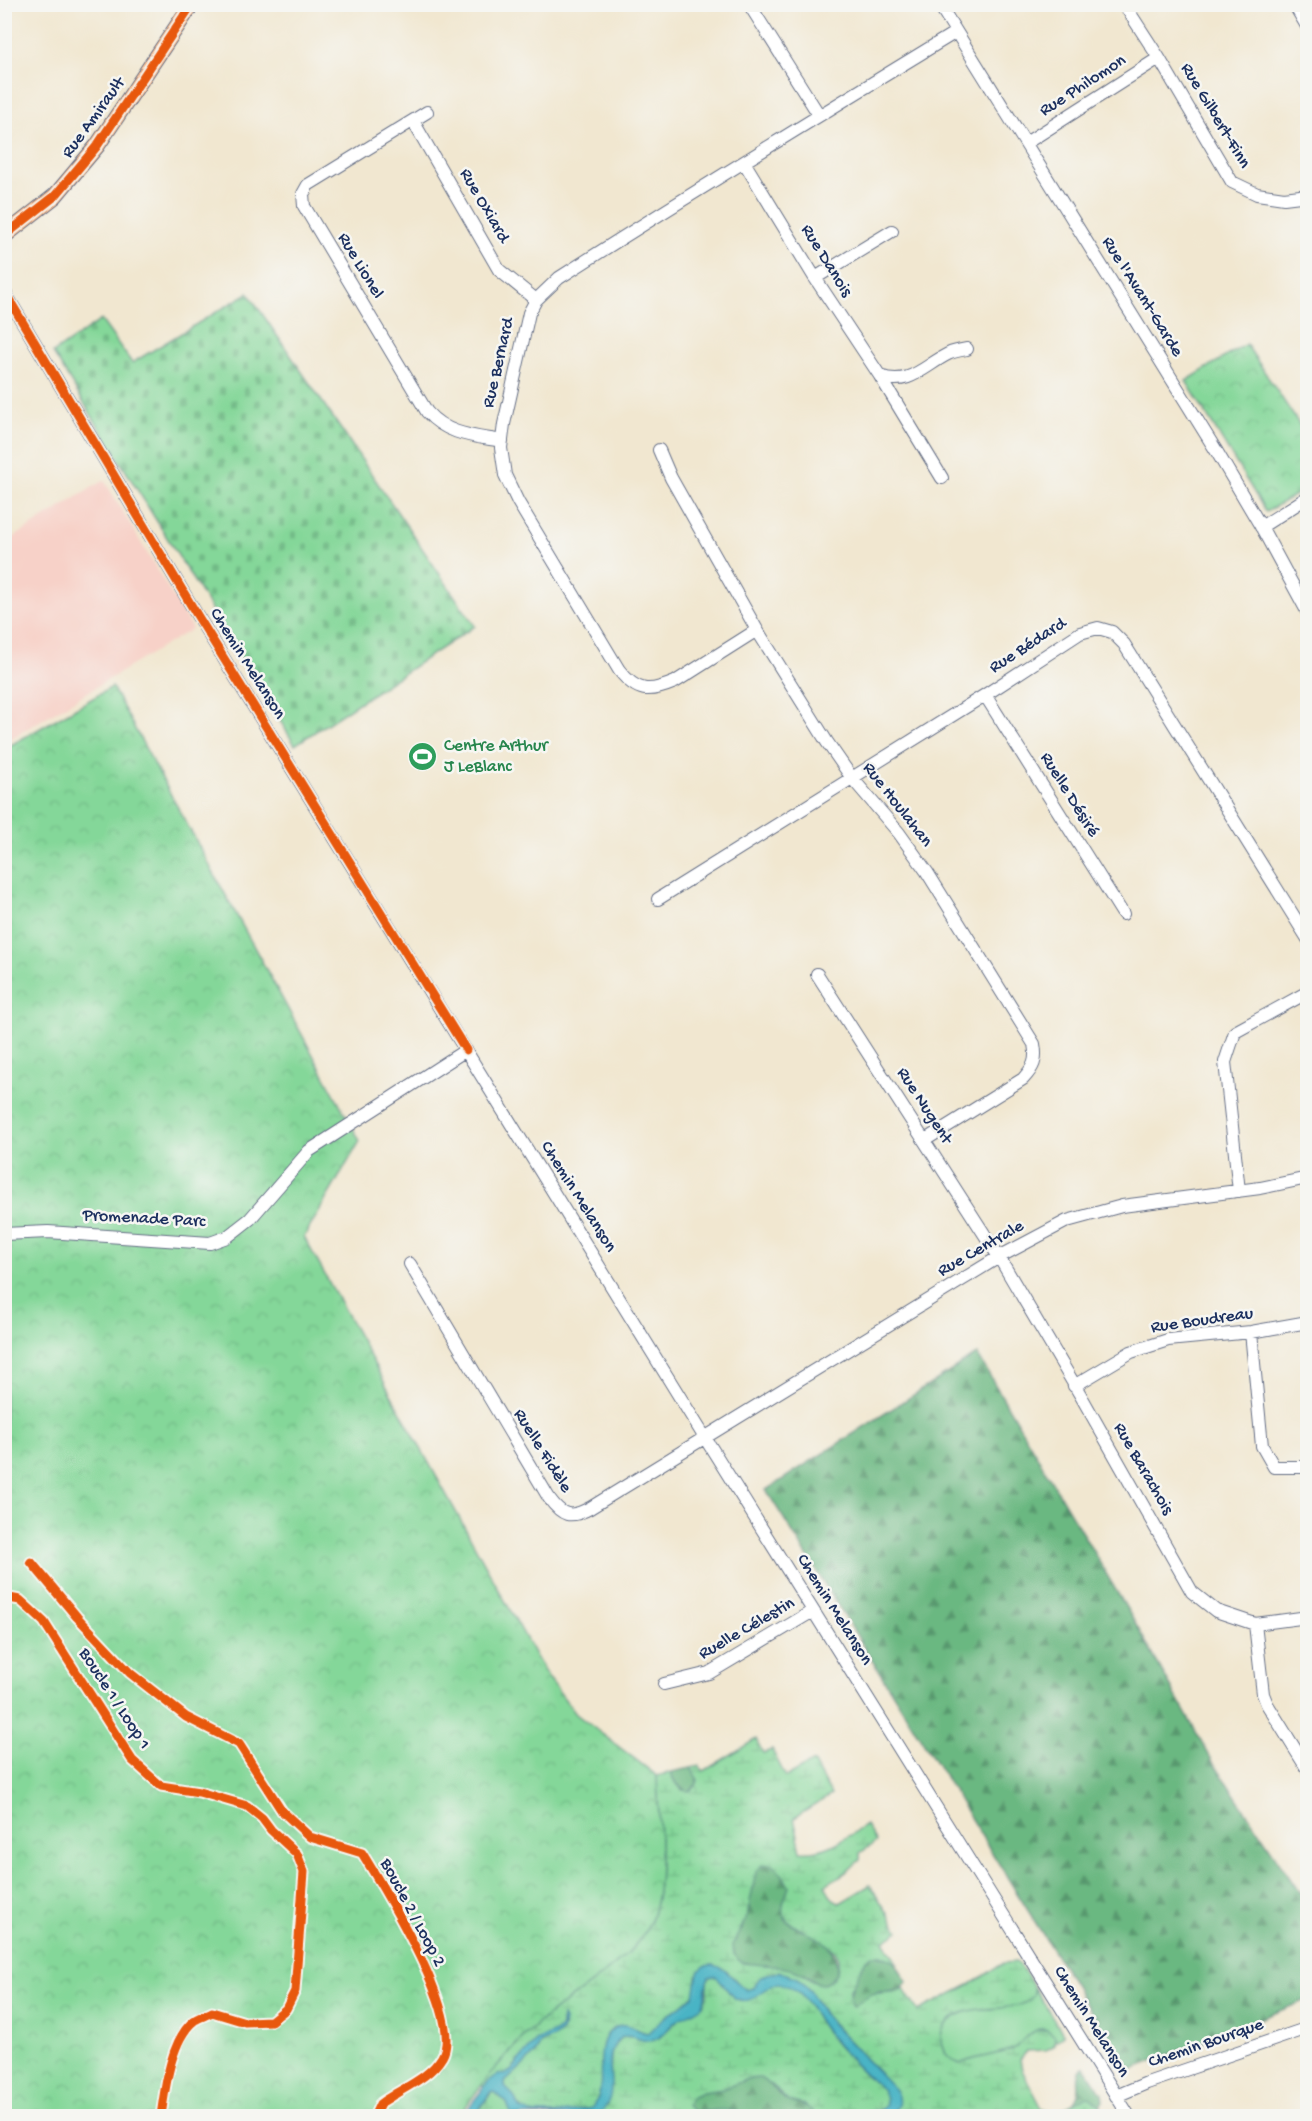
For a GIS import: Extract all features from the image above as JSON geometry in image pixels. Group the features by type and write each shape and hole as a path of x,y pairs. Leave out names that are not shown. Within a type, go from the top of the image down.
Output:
{"main road":[{"name":"Rue Amirault","path":"4,236 55,196 97,146 192,4"}],"street":[{"path":"749,4 819,115"},
{"name":"Rue l'Avant-Garde","path":"939,4 1261,526 1308,613"},
{"name":"Rue Gilbert-Finn","path":"1124,4 1159,58 1232,182 1257,194 1284,198 1308,195"},
{"path":"1294,4 1308,28"},
{"name":"Rue Bernard","path":"757,630 675,682 660,689 648,690 628,681 518,502 505,475 502,441 529,312 536,300 559,278 956,32"},
{"name":"Rue Philomon","path":"1026,143 1159,58"},
{"name":"Rue Lionel","path":"427,112 308,185 303,194 304,206 427,412 436,422 454,432 502,441"},
{"name":"Rue Oxiard","path":"413,121 500,270 536,300"},
{"name":"Rue Danois","path":"744,162 942,478"},
{"path":"815,278 892,231"},
{"name":"Chemin Melanson","path":"4,291 197,615 705,1438 1129,2116"},
{"path":"879,376 893,380 906,379 950,352 967,349"},
{"name":"Rue Houlahan","path":"659,450 671,478 757,630 852,778 899,833 927,872 1034,1044 1035,1064 1023,1079 925,1140"},
{"path":"1261,526 1308,497"},
{"name":"Rue Bédard","path":"658,899 1080,633 1098,628 1112,632 1124,644 1308,939"},
{"name":"Ruelle Désiré","path":"985,695 1122,914"},
{"name":"Rue Nugent","path":"817,974 999,1257"},
{"path":"1239,1191 1225,1062 1228,1052 1235,1032 1308,992"},
{"name":"Promenade Parc","path":"4,1234 48,1232 210,1243 227,1237 250,1219 309,1151 466,1050"},
{"name":"Rue Centrale","path":"705,1438 999,1257 1067,1221 1111,1209 1239,1191 1308,1178"},
{"name":"Rue Barachois","path":"999,1257 1192,1592 1216,1611 1255,1624 1308,1617"},
{"name":"Ruelle Fidèle","path":"410,1264 549,1498 561,1512 570,1515 581,1513 705,1438"},
{"name":"Rue Boudreau","path":"1074,1386 1131,1352 1168,1340 1251,1332 1308,1322"},
{"path":"1251,1332 1262,1446 1274,1467 1308,1467"},
{"name":"Ruelle Célestin","path":"664,1684 709,1673 813,1611"},
{"path":"1255,1624 1263,1694 1288,1740 1308,1770"},
{"name":"Chemin Bourque","path":"1116,2096 1147,2083 1308,2028"}],"shaded area":[{"path":"104,480 192,629 5,742 5,543"}],"green space":[{"path":"248,293 475,626 295,745 53,353 101,320 132,363"},
{"path":"1246,344 1307,436 1307,488 1266,512 1186,381"},
{"path":"112,687 360,1141 304,1237 545,1673 576,1714 657,1776 659,1884 652,1917 644,1933 618,1962 550,2013 525,2035 459,2116 5,2116 4,749"},
{"path":"977,1354 1131,1616 1213,1762 1307,1904 1307,2000 1128,2071 766,1490"},
{"path":"756,1739 763,1753 772,1750 786,1777 813,1762 831,1795 794,1818 801,1851 827,1848 866,1825 876,1842 860,1853 860,1860 845,1873 825,1885 832,1898 840,1903 870,1885 899,1931 884,1941 897,1963 881,1955 872,1955 866,1959 849,1992 851,2005 854,2006 871,1994 899,1991 903,1988 918,2011 971,1984 1004,1963 1016,1962 1032,1984 1034,1993 1030,1999 1023,2004 974,2010 955,2016 946,2024 942,2032 943,2049 950,2058 960,2064 1008,2051 1017,2047 1036,2031 1047,2030 1055,2036 1054,2045 1046,2050 1027,2051 1020,2059 1022,2070 1042,2108 1048,2111 1060,2110 1089,2097 1100,2105 1108,2116 887,2116 893,2112 890,2085 825,2015 804,1985 758,1979 753,1988 747,1990 723,1969 713,1965 697,1975 697,1989 694,1996 665,2017 648,2033 625,2025 610,2030 604,2040 602,2051 600,2090 596,2102 589,2110 548,2115 526,2113 505,2087 505,2082 534,2055 541,2043 559,2034 564,2027 561,2020 559,2030 536,2041 510,2072 498,2075 483,2088 482,2083 529,2032 550,2013 618,1962 644,1933 652,1917 659,1884 657,1776 671,1772 673,1779 682,1790 690,1791 696,1786 698,1780 691,1768 699,1766 704,1771","holes":["770,1864 782,1874 789,1887 783,1910 788,1921 828,1944 835,1952 838,1961 836,1973 826,1983 815,1982 798,1971 788,1968 744,1963 734,1954 733,1944 747,1917 756,1872 762,1865"]},
{"path":"691,1768 697,1777 697,1784 690,1791 685,1792 673,1779 671,1772"},
{"path":"770,1864 784,1877 789,1887 783,1906 785,1918 794,1926 818,1937 828,1945 835,1956 836,1975 828,1983 818,1983 793,1970 738,1961 734,1954 733,1944 742,1929 755,1872 762,1865"},
{"path":"872,1955 885,1957 894,1962 907,1982 899,1991 877,1992 854,2007 850,2000 853,1985 864,1964"},
{"path":"712,1976 718,1977 735,1998 742,2000 749,1999 769,1986 777,1984 785,1984 794,1988 837,2045 882,2089 886,2105 862,2114 815,2116 805,2105 788,2101 760,2078 747,2079 723,2089 702,2092 691,2097 686,2105 694,2112 730,2110 739,2116 596,2116 604,2108 608,2098 611,2055 619,2040 624,2037 649,2040 659,2038 681,2017 703,2005 707,1995 707,1980"},
{"path":"1033,1986 1064,2035 1056,2041 1049,2031 1038,2030 1011,2050 960,2064 946,2055 941,2037 945,2025 950,2020 969,2011 996,2009 1008,2005 1034,1992"},
{"path":"1083,2067 1102,2093 1103,2101 1100,2105 1085,2099 1070,2106 1078,2095 1079,2075"},
{"path":"761,2078 783,2098 807,2107 815,2116 739,2116 730,2110 694,2112 686,2105 691,2097 702,2092 723,2089 747,2079"},
{"path":"495,2092 507,2103 512,2116 475,2116 491,2093"}],"water":[{"path":"713,1965 723,1969 747,1990 753,1988 758,1979 766,1974 781,1972 797,1978 811,1992 825,2016 895,2090 898,2102 894,2111 887,2116 847,2116 872,2112 881,2108 886,2105 886,2098 882,2089 831,2038 806,2000 796,1991 781,1984 774,1985 745,2001 734,1997 715,1976 707,1980 703,2005 675,2022 660,2037 649,2041 629,2036 620,2038 610,2061 609,2100 605,2108 596,2116 512,2116 507,2103 495,2092 490,2093 475,2116 462,2116 488,2082 498,2075 510,2072 536,2041 559,2030 562,2015 564,2021 562,2031 541,2043 534,2055 505,2082 505,2087 521,2109 532,2114 555,2114 592,2108 600,2091 601,2054 606,2036 612,2029 621,2025 628,2025 648,2033 660,2021 694,1996 698,1972 705,1966"}],"cycle path":[{"path":"4,236 55,196 97,146 192,4"},
{"path":"4,291 197,615 466,1050"},
{"name":"Boucle 1 / Loop 1","path":"31,1562 77,1617 130,1673 186,1717 239,1744 282,1811 310,1837 362,1853 419,1955 433,1986 442,2015 446,2039 442,2057 433,2069 380,2104 374,2116"},
{"name":"Boucle 1 / Loop 1","path":"4,1597 20,1600 44,1622 132,1760 161,1786 199,1792 247,1806 297,1854 304,1872 295,1991 286,2009 271,2021 245,2022 212,2012 195,2020 180,2039 170,2064 161,2116"}],"place":[{"name":"Centre Arthur J LeBlanc","path":"423,756"}]}
